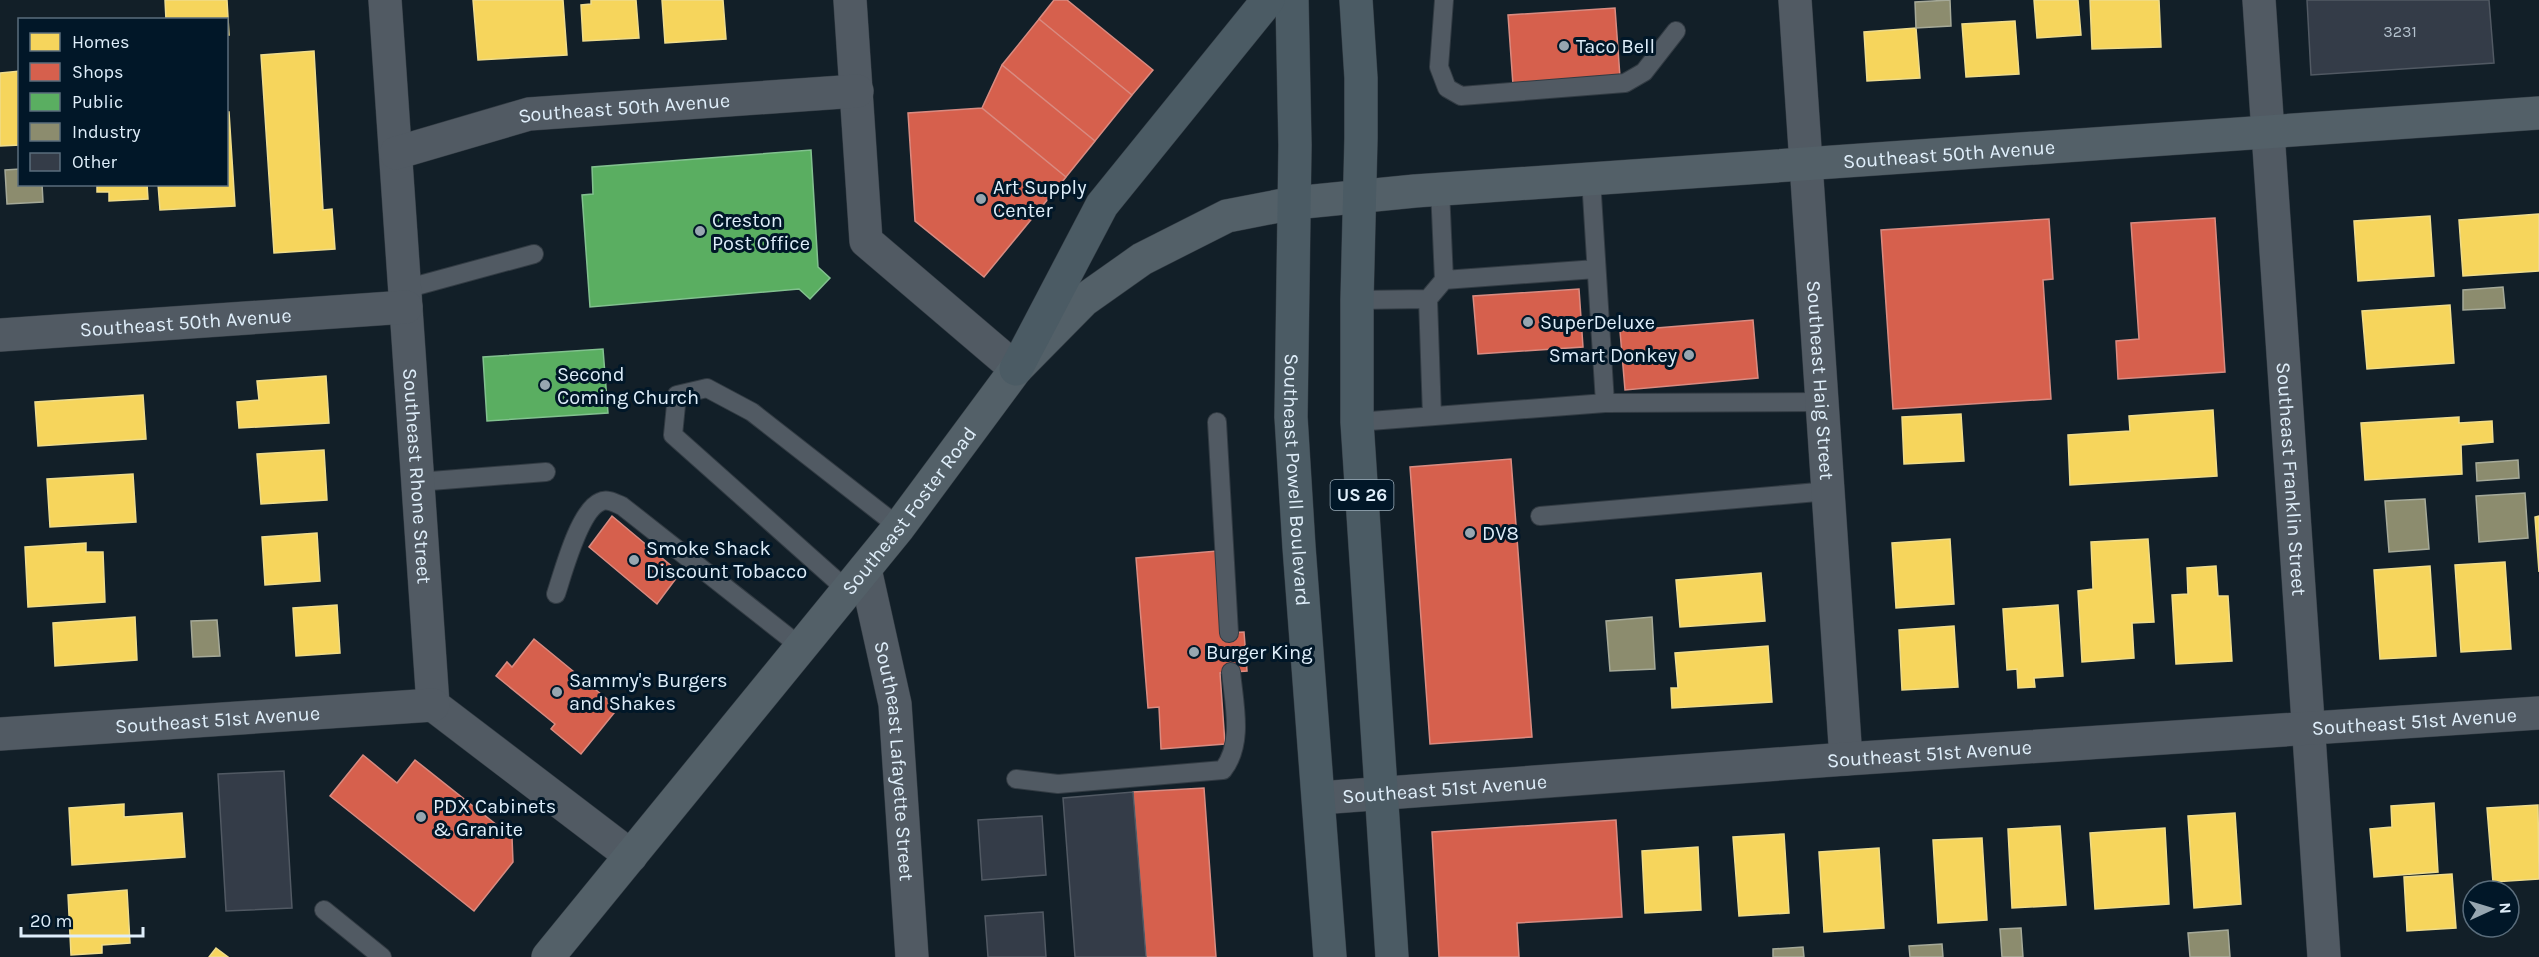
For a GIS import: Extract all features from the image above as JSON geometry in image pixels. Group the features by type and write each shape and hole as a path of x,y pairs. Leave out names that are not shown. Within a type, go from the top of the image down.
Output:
{"main road":[{"path":"1016,369 1102,205 1268,0"},
{"name":"Southeast Powell Boulevard","path":"1292,0 1295,139 1292,417 1299,547 1330,957"},
{"name":"US 26","path":"1356,0 1361,78 1356,300 1357,422 1392,957"},
{"name":"Southeast 50th Avenue","path":"1359,196 2539,113"},
{"name":"Southeast Foster Road","path":"548,957 898,527 1016,369 1084,300 1142,259 1227,216 1293,204 1359,196"}],"street":[{"name":"Southeast Rhone Street","path":"385,0 433,705"},
{"path":"850,0 866,241 1016,369"},
{"name":"Southeast Haig Street","path":"1795,0 1846,759"},
{"name":"Southeast Franklin Street","path":"2259,0 2324,957"},
{"name":"Southeast 50th Avenue","path":"396,153 529,114 857,91"},
{"name":"Southeast 50th Avenue","path":"0,334 405,298"},
{"name":"Southeast Lafayette Street","path":"856,579 895,704 912,957"},
{"path":"433,705 631,856"},
{"name":"Southeast 51st Avenue","path":"0,734 433,705"},
{"name":"Southeast 51st Avenue","path":"1319,798 1846,759 2539,713"}],"lane":[{"path":"1444,0 1439,40 1439,68 1447,88 1461,96 1625,83 1644,72 1676,31"},
{"path":"1591,179 1605,403"},
{"path":"1432,416 1428,299 1444,280 1440,189"},
{"path":"405,298 534,254"},
{"path":"1444,280 1596,269"},
{"path":"1356,300 1428,299"},
{"path":"856,579 673,435 677,395 706,388 752,411 898,527"},
{"path":"1357,422 1605,403 1822,402"},
{"path":"1217,422 1229,633"},
{"path":"418,482 546,472"},
{"path":"1540,516 1829,491"},
{"path":"556,594 575,535 592,508 600,501 609,501 622,506 801,647"},
{"path":"1016,779 1058,784 1223,770 1231,760 1236,740 1231,672"},
{"path":"324,910 382,957"}],"building: Homes":[{"path":"165,0 227,0 229,35 228,18 166,18"},
{"path":"473,0 563,0 567,55 478,60"},
{"path":"591,0 636,0 639,38 583,41 581,5 591,4"},
{"path":"662,0 723,0 726,39 665,43"},
{"path":"2034,0 2078,0 2081,35 2037,38"},
{"path":"2090,0 2159,0 2161,47 2092,49"},
{"path":"2015,21 2019,74 1966,77 1962,24"},
{"path":"1916,28 1920,78 1867,81 1864,32"},
{"path":"314,51 323,210 332,209 335,249 274,253 261,55"},
{"path":"18,71 18,145 0,146 0,73"},
{"path":"229,112 235,206 160,210 158,186 228,186"},
{"path":"97,186 147,186 148,199 109,201 109,192 97,192"},
{"path":"2539,214 2539,271 2463,276 2459,220"},
{"path":"2430,216 2434,276 2358,281 2354,221"},
{"path":"2450,305 2454,363 2367,369 2362,311"},
{"path":"326,376 329,423 239,428 237,402 259,400 257,381"},
{"path":"143,395 146,439 38,446 35,402"},
{"path":"2213,410 2217,476 2070,485 2068,435 2130,431 2129,416"},
{"path":"1961,414 1964,461 1904,464 1902,417"},
{"path":"2459,417 2459,423 2492,421 2493,442 2461,445 2462,474 2365,480 2361,423"},
{"path":"324,450 327,500 261,504 257,454"},
{"path":"133,474 136,522 50,527 47,479"},
{"path":"2539,516 2539,572 2535,517"},
{"path":"317,533 320,581 265,585 262,537"},
{"path":"1950,539 1954,604 1896,608 1892,543"},
{"path":"2148,539 2154,622 2132,623 2134,658 2082,662 2078,591 2093,589 2091,542"},
{"path":"86,543 86,552 103,552 105,602 28,607 25,547"},
{"path":"2505,562 2511,649 2461,652 2455,565"},
{"path":"2216,566 2218,596 2228,596 2232,661 2176,664 2172,595 2188,594 2187,568"},
{"path":"2430,566 2436,656 2380,659 2374,570"},
{"path":"1761,573 1765,621 1680,627 1676,580"},
{"path":"337,605 340,653 296,656 293,608"},
{"path":"2058,605 2063,676 2034,678 2035,687 2018,688 2017,669 2007,670 2003,609"},
{"path":"135,617 137,660 55,666 53,623"},
{"path":"1954,626 1958,687 1902,690 1899,630"},
{"path":"1768,646 1772,702 1672,708 1671,688 1678,688 1675,653"},
{"path":"2434,803 2438,872 2374,877 2370,829 2392,827 2391,806"},
{"path":"124,804 124,817 182,813 185,857 72,865 69,808"},
{"path":"2538,805 2539,879 2493,879 2487,808"},
{"path":"2235,813 2241,904 2194,908 2188,816"},
{"path":"2060,826 2066,905 2012,908 2008,829"},
{"path":"2165,828 2169,904 2095,909 2090,833"},
{"path":"1784,834 1789,913 1739,916 1733,837"},
{"path":"1982,838 1987,920 1938,923 1933,840"},
{"path":"1698,847 1701,910 1645,913 1642,851"},
{"path":"1879,848 1884,928 1824,932 1819,852"},
{"path":"2452,874 2456,928 2407,931 2404,877"},
{"path":"127,890 130,943 102,945 102,953 71,955 68,895"},
{"path":"216,948 228,957 209,957"}],"building: Shops":[{"path":"1054,0 1067,0 1153,70 1132,95 1039,19"},
{"name":"Taco Bell","path":"1615,8 1620,77 1513,85 1508,15"},
{"path":"1039,19 1132,95 1095,141 1002,65"},
{"path":"1002,65 1095,141 1066,177 982,108"},
{"name":"Art Supply Center","path":"982,108 1066,177 984,277 915,221 908,113"},
{"path":"2215,218 2225,372 2118,379 2116,341 2139,339 2131,223"},
{"path":"2049,219 2053,279 2043,280 2051,399 1893,409 1881,230"},
{"name":"SuperDeluxe","path":"1579,289 1583,347 1478,354 1473,296"},
{"path":"1753,320 1758,378 1625,390 1620,331"},
{"path":"1511,459 1532,737 1430,744 1410,467"},
{"name":"Smoke Shack Discount Tobacco","path":"612,516 680,573 657,604 589,547"},
{"name":"Burger King","path":"1217,551 1223,633 1244,632 1247,671 1220,673 1225,744 1161,749 1159,707 1148,708 1136,558"},
{"name":"Sammy's Burgers and Shakes","path":"534,639 618,708 581,754 551,729 555,724 496,676 507,662 512,667"},
{"name":"PDX Cabinets & Granite","path":"363,755 397,783 415,760 512,837 513,862 474,911 330,796"},
{"path":"1204,788 1216,957 1146,957 1133,792"},
{"path":"1616,820 1622,917 1517,923 1519,957 1439,957 1432,832"}],"building: Public":[{"name":"Creston Post Office","path":"811,150 818,267 830,278 810,299 799,289 590,307 582,195 593,194 592,167"},
{"name":"Second Coming Church","path":"603,349 608,413 487,421 483,357"}],"building: Industry":[{"path":"1950,0 1951,26 1916,28 1915,2"},
{"path":"18,169 18,186 42,186 43,202 7,204 5,170"},
{"path":"2503,287 2505,308 2463,310 2463,290"},
{"path":"2518,460 2519,478 2477,481 2476,463"},
{"path":"2525,493 2528,538 2479,542 2476,496"},
{"path":"2425,499 2429,549 2389,552 2385,501"},
{"path":"1652,617 1655,669 1610,671 1606,621"},
{"path":"217,620 220,656 193,657 191,621"},
{"path":"2021,928 2023,957 2002,957 2000,929"},
{"path":"2228,930 2230,957 2190,957 2188,933"},
{"path":"1942,944 1943,957 1910,957 1909,946"},
{"path":"1803,947 1804,957 1773,957 1773,949"}],"building: Other":[{"path":"2307,0 2489,0 2494,63 2311,75"},
{"path":"284,771 292,908 226,911 218,774"},
{"path":"1133,792 1146,957 1075,957 1063,798"},
{"path":"1042,816 1046,875 982,880 978,820"},
{"path":"1043,912 1046,957 988,957 985,916"}],"place":[{"name":"Taco Bell","path":"1564,46"},
{"name":"Art Supply Center","path":"981,199"},
{"name":"Creston Post Office","path":"700,231"},
{"name":"SuperDeluxe","path":"1528,322"},
{"name":"Smart Donkey","path":"1689,355"},
{"name":"Second Coming Church","path":"545,385"},
{"name":"DV8","path":"1470,533"},
{"name":"Smoke Shack Discount Tobacco","path":"634,560"},
{"name":"Burger King","path":"1194,652"},
{"name":"Sammy's Burgers and Shakes","path":"557,692"},
{"name":"PDX Cabinets & Granite","path":"421,817"}]}
